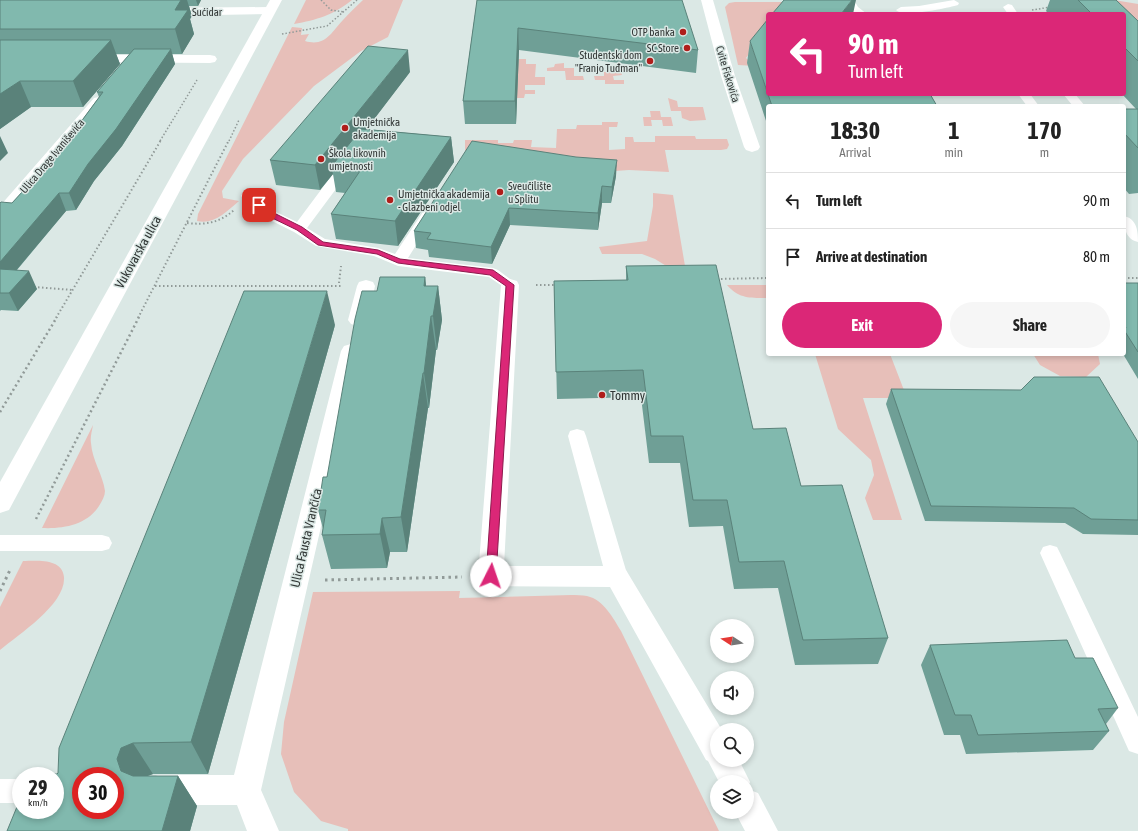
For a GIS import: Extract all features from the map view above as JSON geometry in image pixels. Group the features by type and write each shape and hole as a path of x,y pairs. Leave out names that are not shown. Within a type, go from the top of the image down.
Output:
{"street":[{"name":"Cvite Fiskovića","path":"707,0 728,76 752,146"},
{"name":"Sućidar","path":"152,12 273,6"},
{"name":"Vukovarska ulica","path":"0,504 273,6"},
{"path":"71,59 210,59"},
{"path":"124,71 134,59"},
{"name":"Ulica Drage Ivaniševića","path":"0,217 109,88"},
{"path":"510,285 491,576 617,577 710,738"},
{"name":"Ulica Fausta Vrančića","path":"246,790 366,286"},
{"path":"154,790 246,790 263,831"},
{"path":"754,817 762,831"}],"lane":[{"path":"849,0 854,9 859,12"},
{"path":"901,10 955,4"},
{"path":"1071,96 1077,104"},
{"path":"299,229 359,149"},
{"path":"248,196 269,214 299,229 321,244 378,252 398,261 493,273 510,285"},
{"path":"398,261 435,204"},
{"path":"1126,223 1138,238"},
{"path":"576,436 617,577"},
{"path":"0,543 102,543"},
{"path":"1050,553 1138,743"},
{"path":"0,791 12,791"}],"path":[{"path":"321,0 331,10 344,12"},
{"path":"284,30 282,35 327,26 358,0"},
{"path":"1031,11 1054,6"},
{"path":"0,412 73,290 115,216 210,59"},
{"path":"0,591 240,118"},
{"path":"187,223 205,226 223,220 248,196"},
{"path":"716,279 766,278"},
{"path":"1126,278 1138,278"},
{"path":"510,285 564,285"},
{"path":"29,286 73,290"},
{"path":"155,286 366,286"},
{"path":"334,580 491,576"}],"shaded area":[{"path":"306,0 352,0 338,10 324,16 310,21 294,24"},
{"path":"363,0 403,0 388,37 361,51 314,86 243,159 222,191 223,198 239,201 220,217 209,221 197,221 198,214 292,27 302,28 301,35 309,34 305,41 318,42 327,38 345,17"},
{"path":"1114,0 1138,4 1138,57 1126,20 1126,12 1123,12"},
{"path":"788,2 781,12 766,12 766,32 746,58 755,66 738,65 725,7 729,3"},
{"path":"517,59 526,59 526,64 536,64 535,77 545,77 545,85 525,85 525,90 535,90 535,94 525,94 524,98 515,98"},
{"path":"564,63 564,68 574,68 574,76 583,76 584,80 566,80 565,71 547,71 547,68 554,67 555,64"},
{"path":"604,72 621,72 622,75 613,76 614,80 624,80 624,84 605,84 605,80 595,80 594,76 604,76"},
{"path":"668,98 677,101 678,107 703,107 706,120 690,121 682,118 681,111 671,111"},
{"path":"650,111 660,111 661,117 671,117 673,126 663,126 662,120 651,120 652,126 644,126 643,117 651,117"},
{"path":"602,122 618,122 617,127 609,127 609,150 625,149 625,137 633,137 634,142 655,142 655,136 695,136 696,139 727,139 729,145 727,149 721,150 665,150 669,172 629,170 601,172 465,151 465,140 498,140 498,143 513,143 514,140 532,140 531,147 556,148 557,129 576,129 577,125 602,125"},
{"path":"653,193 673,195 685,266 668,267 655,259 642,254 602,254 599,247 647,241 653,206"},
{"path":"727,285 766,285 766,298 746,297 732,290"},
{"path":"816,356 891,356 907,398 863,398 902,520 873,520 865,498 874,475 871,460 838,429"},
{"path":"1034,356 1098,356 1100,364 1086,377 1060,376 1040,365"},
{"path":"93,425 91,443 93,455 104,485 104,497 94,512 81,522 58,528 42,528"},
{"path":"23,561 42,561 59,566 64,577 63,587 58,598 40,618 0,650 0,607"},
{"path":"460,591 459,598 583,595 593,598 603,605 621,631 710,813 710,819 713,819 719,831 348,831 348,829 321,821 294,792 281,754 284,722 313,592"}],"building":[{"path":"0,0 181,0 175,10 188,10 175,29 0,29"},
{"path":"477,0 682,0 698,50 518,28 515,101 463,101"},
{"path":"784,0 852,0 843,12 774,12"},
{"path":"1078,0 1116,0 1138,21 1138,61 1126,49 1126,12 1090,12"},
{"path":"766,21 766,88 750,41"},
{"path":"0,40 111,40 73,81 20,81 0,94"},
{"path":"368,46 408,50 315,165 270,160"},
{"path":"134,49 171,49 116,129 88,164 69,193 59,193 0,262 0,203 12,203 55,156 103,92 97,92"},
{"path":"769,96 931,96 936,104 771,104"},
{"path":"1126,109 1138,109 1138,148 1126,135"},
{"path":"361,129 451,137 395,221 331,214 360,171 331,167"},
{"path":"472,141 576,157 617,160 612,187 602,186 598,213 509,208 491,247 427,239 431,233 414,231"},
{"path":"716,265 753,429 786,428 801,486 842,485 888,638 803,640 784,561 739,562 727,500 693,500 683,436 651,436 643,370 556,372 554,281 628,280 626,266"},
{"path":"0,269 29,271 9,293 0,293"},
{"path":"380,277 425,277 424,286 438,286 433,316 431,316 424,373 401,517 382,518 380,534 322,535 326,510 318,510 323,477 327,477 355,319 362,291 377,291"},
{"path":"1126,283 1138,283 1138,352 1126,333"},
{"path":"244,291 327,291 191,742 133,743 121,748 117,759 120,767 72,767 72,819 124,819 124,772 133,776 178,776 162,831 7,831 12,819 64,819 64,767 58,767 59,748"},
{"path":"1034,377 1099,377 1138,442 1138,520 1091,519 1074,508 931,506 891,389 1021,390"},
{"path":"1067,640 1075,658 1093,658 1118,708 1098,709 1109,731 978,735 971,715 955,715 930,645"}],"place":[{"name":"OTP banka","path":"683,32"},
{"name":"SC Store","path":"687,48"},
{"name":"Studentski dom \"Franjo Tuđman\"","path":"650,61"},
{"name":"Umjetnička akademija","path":"345,128"},
{"name":"Škola likovnih umjetnosti","path":"321,159"},
{"name":"Sveučilište u Splitu","path":"500,192"},
{"name":"Umjetnička akademija - Glazbeni odjel","path":"390,200"},
{"name":"Tommy","path":"602,395"}],"route":[{"path":"259,205 269,214 299,229 321,244 378,252 398,261 493,273 510,285 491,576"}]}
